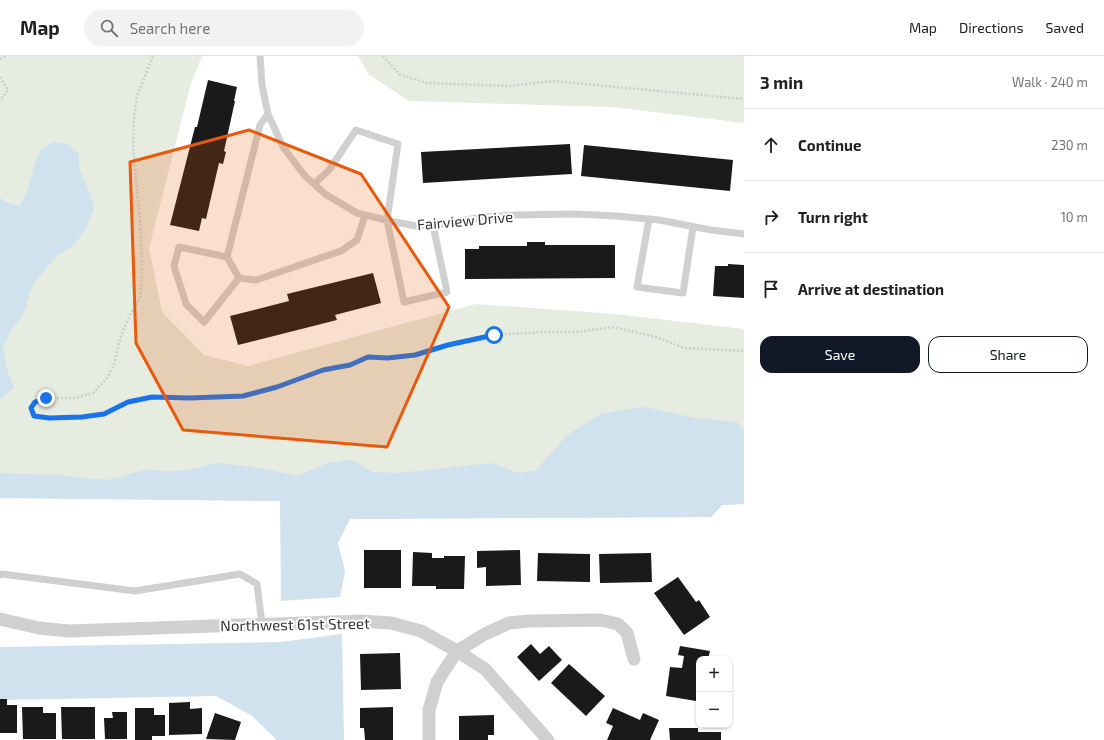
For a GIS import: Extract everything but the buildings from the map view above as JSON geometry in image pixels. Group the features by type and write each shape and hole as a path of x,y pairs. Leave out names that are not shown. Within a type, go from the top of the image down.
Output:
{"street":[{"name":"Northwest 61st Street","path":"0,619 39,628 69,631 361,621 391,623 421,631 485,669 548,740"},
{"path":"429,740 429,710 433,696 438,682 458,652 485,634 509,623 529,621 600,620 618,624 627,633 634,659"}],"lane":[{"name":"Fairview Drive","path":"260,56 262,85 268,114 283,147 305,176 325,194 357,213 416,226 433,225 482,217 574,214 649,219 744,234"},
{"path":"239,278 227,257 260,124 268,114"},
{"path":"314,184 329,170 356,130 398,144 386,220 404,302 447,292 433,225"},
{"path":"239,278 256,280 341,251 357,240 365,215"},
{"path":"649,219 637,286 683,293 694,227"},
{"path":"227,257 179,247 174,266 186,304 204,322 239,278"},
{"path":"0,575 2,574 136,591 240,574 258,584 262,624"}],"path":[{"path":"0,60 6,56"},
{"path":"153,56 137,96 134,117 133,146 140,220 142,270 140,298 128,319 120,339 114,365 106,379 93,393 76,398 46,398 35,402 31,408 34,416 49,418 82,417 104,414 128,402 152,397 190,398 243,396 277,387 323,370 350,365 368,357 388,358 415,355 448,345 494,335 541,332 577,332 613,327 656,337 684,348 744,351"},
{"path":"383,56 399,74 426,83 509,86 553,81 744,99"},
{"path":"0,77 8,90 0,101"}],"highlighted area":[{"path":"249,130 361,174 449,307 387,447 183,430 136,343 130,162"}],"shaded area":[{"path":"0,56 202,56 191,83 149,248 162,312 204,355 248,366 476,304 615,314 744,329 744,504 722,505 711,517 350,519 280,501 0,498"},
{"path":"358,56 744,56 744,123 612,107 409,101 368,74"}],"water":[{"path":"53,142 67,144 79,154 79,169 89,191 94,208 86,229 74,245 57,256 33,284 24,313 11,331 3,347 7,370 14,388 0,399 0,197 3,201 20,206 27,191 35,163 41,149"},
{"path":"644,407 696,418 737,422 744,432 744,504 722,505 711,517 350,519 338,543 345,571 340,597 281,601 280,501 0,498 0,473 59,475 106,480 145,470 181,471 217,463 262,468 297,476 327,463 353,460 372,472 398,473 491,463 519,473 536,470 567,435 602,413"},
{"path":"342,634 344,740 276,740 251,715 216,696 0,700 0,647 281,642"}],"route":[{"path":"46,398 35,402 31,408 34,416 39,418 49,418 82,417 104,414 128,402 152,397 190,398 243,396 277,387 323,370 350,365 368,357 388,358 415,355 448,345 494,335"}]}
